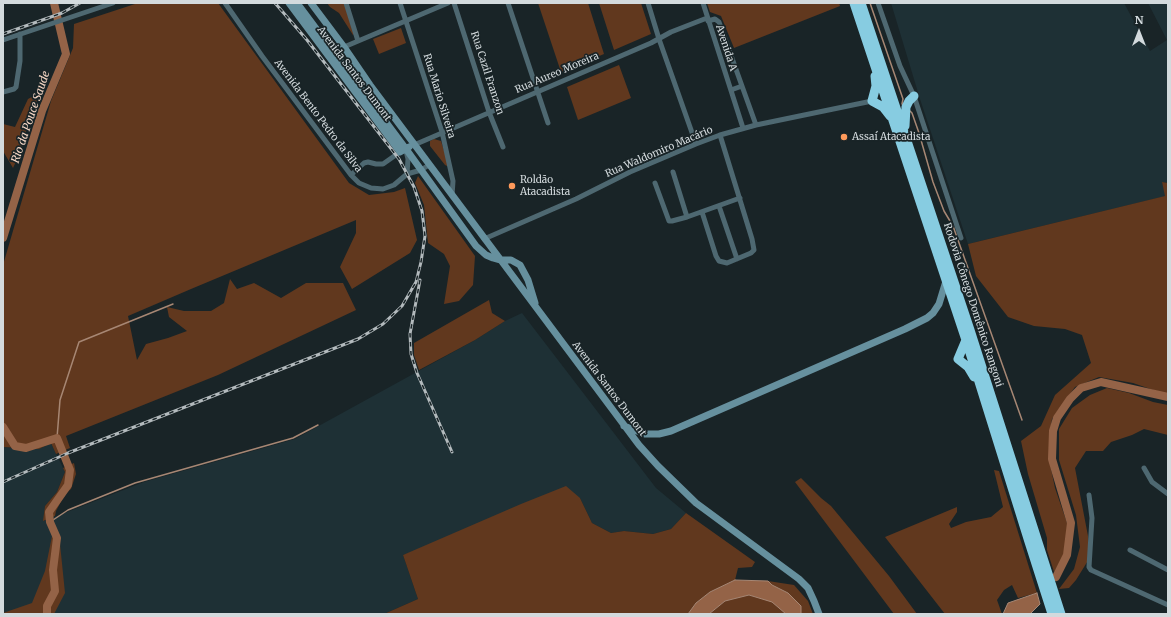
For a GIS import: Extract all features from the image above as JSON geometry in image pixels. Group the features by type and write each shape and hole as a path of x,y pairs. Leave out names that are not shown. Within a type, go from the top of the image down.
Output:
{"highway":[{"name":"Rodovia Cônego Domênico Rangoni","path":"854,3 947,280 990,416 1033,540"},
{"name":"Rodovia Cônego Domênico Rangoni","path":"862,5 970,330 1056,612"},
{"path":"874,63 876,86 872,101 883,107 892,118"},
{"path":"906,135 906,107 914,96"},
{"path":"966,340 958,359 971,370 986,411 990,416"}],"main road":[{"name":"Avenida Santos Dumont","path":"289,3 403,150"},
{"name":"Avenida Santos Dumont","path":"297,3 403,150"},
{"name":"Avenida Santos Dumont","path":"311,3 344,46 370,85 429,166 639,445 696,503 799,579 808,588 819,614"},
{"path":"414,145 403,150 421,170 476,246 486,255 500,260 511,260 520,265 528,280 536,307"},
{"path":"624,426 645,434 659,434 671,431 905,329 933,313 939,304 947,280"}],"street":[{"path":"3,40 113,3"},
{"name":"Avenida Bento Pedro da Silva","path":"225,3 262,56 351,175 359,183 371,188 383,189 394,185 407,174 429,166"},
{"path":"346,3 358,41"},
{"name":"Rua Mario Silveira","path":"400,3 442,132 453,181 452,196"},
{"path":"344,46 448,3"},
{"name":"Rua Cazil Franzon","path":"454,3 489,112 503,147"},
{"path":"508,3 548,123"},
{"path":"648,3 662,48 696,144"},
{"path":"703,3 708,20"},
{"path":"878,3 900,66 914,96 961,238"},
{"name":"Avenida A","path":"743,128 708,20 715,19 719,22 756,125"},
{"name":"Rua Aureo Moreira","path":"414,145 659,39 671,32 708,20"},
{"path":"3,92 16,87 20,61 20,34"},
{"path":"722,63 732,59"},
{"path":"731,90 742,86"},
{"name":"Rua Waldomiro Macário","path":"484,239 696,144 720,135 756,125 872,101"},
{"path":"702,212 716,256 720,261 728,262 751,253 754,250 740,198 720,135"},
{"path":"351,175 364,163 368,162 383,164 403,150 408,159 407,174"},
{"path":"673,172 687,217"},
{"path":"654,183 666,218 669,221 687,217 740,198"},
{"path":"719,206 737,259"},
{"path":"1144,468 1152,482 1168,494"},
{"path":"1089,495 1092,518 1089,568 1168,605"},
{"path":"1130,550 1168,570"}],"shaded area":[{"path":"138,3 218,3 349,183 369,195 394,192 405,188 417,240 410,253 352,289 340,267 356,233 356,220 128,316 137,360 146,344 187,331 169,317 167,307 184,311 211,311 224,303 230,279 237,289 254,283 281,298 306,283 343,283 356,310 218,375 66,436 70,448 56,454 51,443 39,449 3,447 3,265 51,101 73,48 74,24"},
{"path":"327,3 344,3 354,34 353,35 339,13"},
{"path":"538,3 588,3 604,54 561,72"},
{"path":"599,3 641,3 651,34 614,50"},
{"path":"707,3 839,3 840,6 734,48 721,16 710,12"},
{"path":"891,3 1124,3 1150,51 1167,40 1148,3 1168,3 1168,183 1162,182 1166,196 968,244 920,99"},
{"path":"401,28 406,43 379,54 373,39"},
{"path":"619,65 631,98 578,120 567,87"},
{"path":"41,92 29,119 22,149 13,168 3,151 3,124 15,127 28,99"},
{"path":"434,139 441,141 448,163 447,166 430,146 430,141"},
{"path":"418,176 475,256 473,285 459,301 444,304 450,266 444,254 428,243 424,205 415,183"},
{"path":"1162,182 1168,183 1168,395 1133,383 1099,377 1075,387 1052,419 1049,440 1050,464 1055,488 1067,523 1068,534 1066,552 1054,572 1047,550 1047,538 1028,474 1021,441 1041,426 1055,395 1091,363 1082,335 1065,329 1034,326 1008,317 976,276 968,244 1165,196"},
{"path":"489,300 492,313 505,321 475,340 419,370 414,355 414,343"},
{"path":"522,313 656,488 686,513 671,529 653,534 624,531 611,533 592,523 580,498 403,555 418,599 384,614 3,614 3,447 39,449 51,443 65,472 57,492 45,506 44,521 144,482 295,439 475,340 505,321"},
{"path":"1107,388 1168,405 1168,435 1144,429 1111,442 1103,451 1086,451 1075,468 1088,536 1089,559 1076,580 1069,588 1059,589 1074,569 1080,547 1076,515 1059,460 1059,429 1072,408 1090,395"},
{"path":"74,463 76,474 71,489 65,494 55,516 43,521 45,506 57,492 65,472 63,468"},
{"path":"994,470 999,471 1037,593 1018,598 1012,585 1004,590 997,600 1002,614 945,614 885,537 957,507 957,512 949,524 951,528 966,522 991,517 1003,507"},
{"path":"801,478 831,506 889,576 917,614 894,614 795,482"},
{"path":"566,486 580,498 592,523 611,533 624,531 653,534 671,529 686,513 755,562 752,567 738,568 735,580 710,592 696,603 688,614 384,614 418,599 403,555"},
{"path":"59,534 65,593 54,614 3,614 32,603 45,571 52,536"},
{"path":"735,580 768,581 772,585 788,593 801,606 801,614 786,614 772,602 749,595 725,601 709,614 688,614 696,603 710,592"},
{"path":"768,581 794,585 808,601 813,614 801,614 801,606 788,593 772,585"},
{"path":"1037,593 1040,604 1030,614 1003,614 1008,603"},
{"path":"749,595 772,601 786,614 709,614 725,601"}],"waterway":[{"name":"Rio da Pouce Saude","path":"3,238 42,111 66,54 54,3"},
{"path":"870,3 903,99 902,104 904,105"},
{"path":"910,111 919,133 933,182 944,211 953,226 1022,420"},
{"path":"57,438 60,400 79,342 173,304"},
{"path":"1056,577 1067,555 1071,523 1052,459 1053,431 1057,418 1070,399 1081,388 1101,382 1168,397"},
{"path":"50,522 68,510 135,483 293,438 318,425"},
{"path":"3,427 15,446 26,448 57,438 70,470 68,485 49,512 50,522 57,538 53,570 55,591 47,606 47,614"}],"railway":[{"path":"3,34 62,13 80,3"},
{"path":"3,482 68,453 358,339 383,324 402,306 416,282 425,236 422,211 414,187 399,159 307,40 275,3"},
{"path":"420,280 410,334 411,354 417,373 452,452"}],"place":[{"name":"Assaí Atacadista","path":"844,137"},
{"name":"Roldão Atacadista","path":"512,186"}]}
